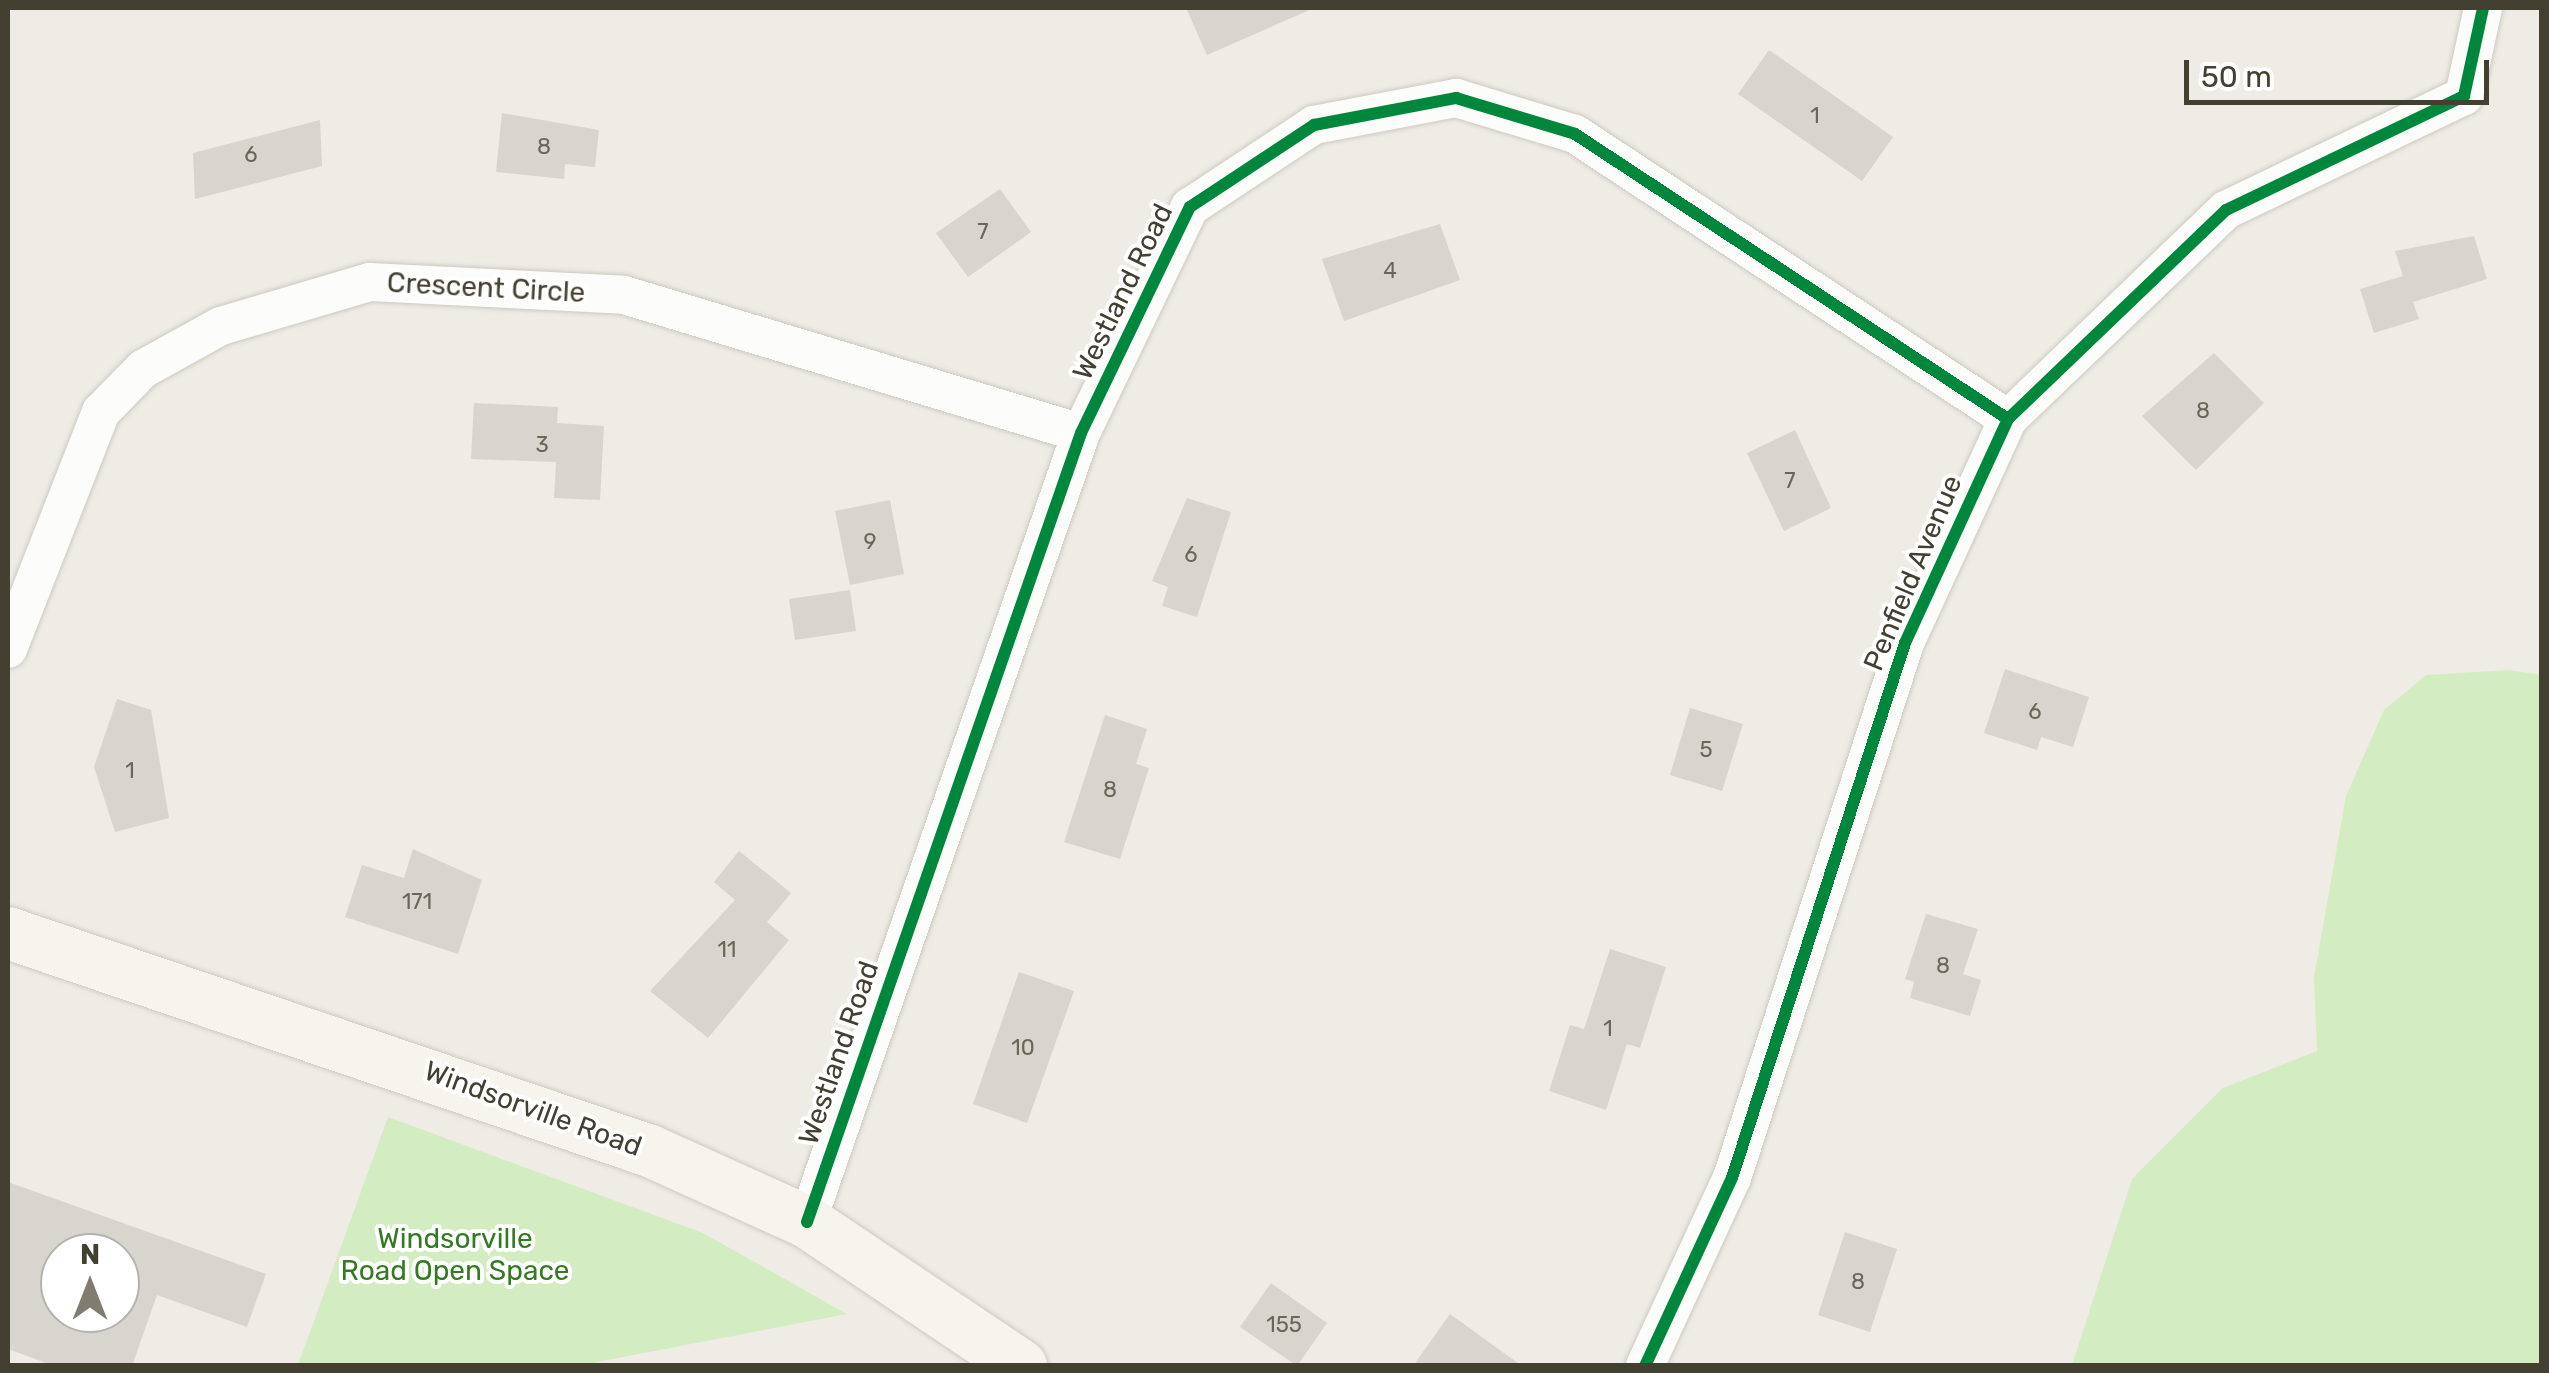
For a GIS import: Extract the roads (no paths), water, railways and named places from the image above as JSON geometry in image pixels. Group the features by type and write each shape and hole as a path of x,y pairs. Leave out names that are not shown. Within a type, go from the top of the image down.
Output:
{"main road":[{"name":"Windsorville Road","path":"8,933 507,1097 807,1222 1021,1366"}],"street":[{"name":"Penfield Avenue","path":"1645,1366 1732,1178 1905,643 2008,419 2226,210 2464,96 2483,8"},
{"name":"Westland Road","path":"807,1222 1081,433 1190,207 1314,125 1456,98 1575,134 2008,419"},
{"name":"Crescent Circle","path":"8,649 101,412 143,369 221,326 370,282 624,295 1081,433"}],"park label":[{"name":"Windsorville Road Open Space","path":"455,1255"}]}
